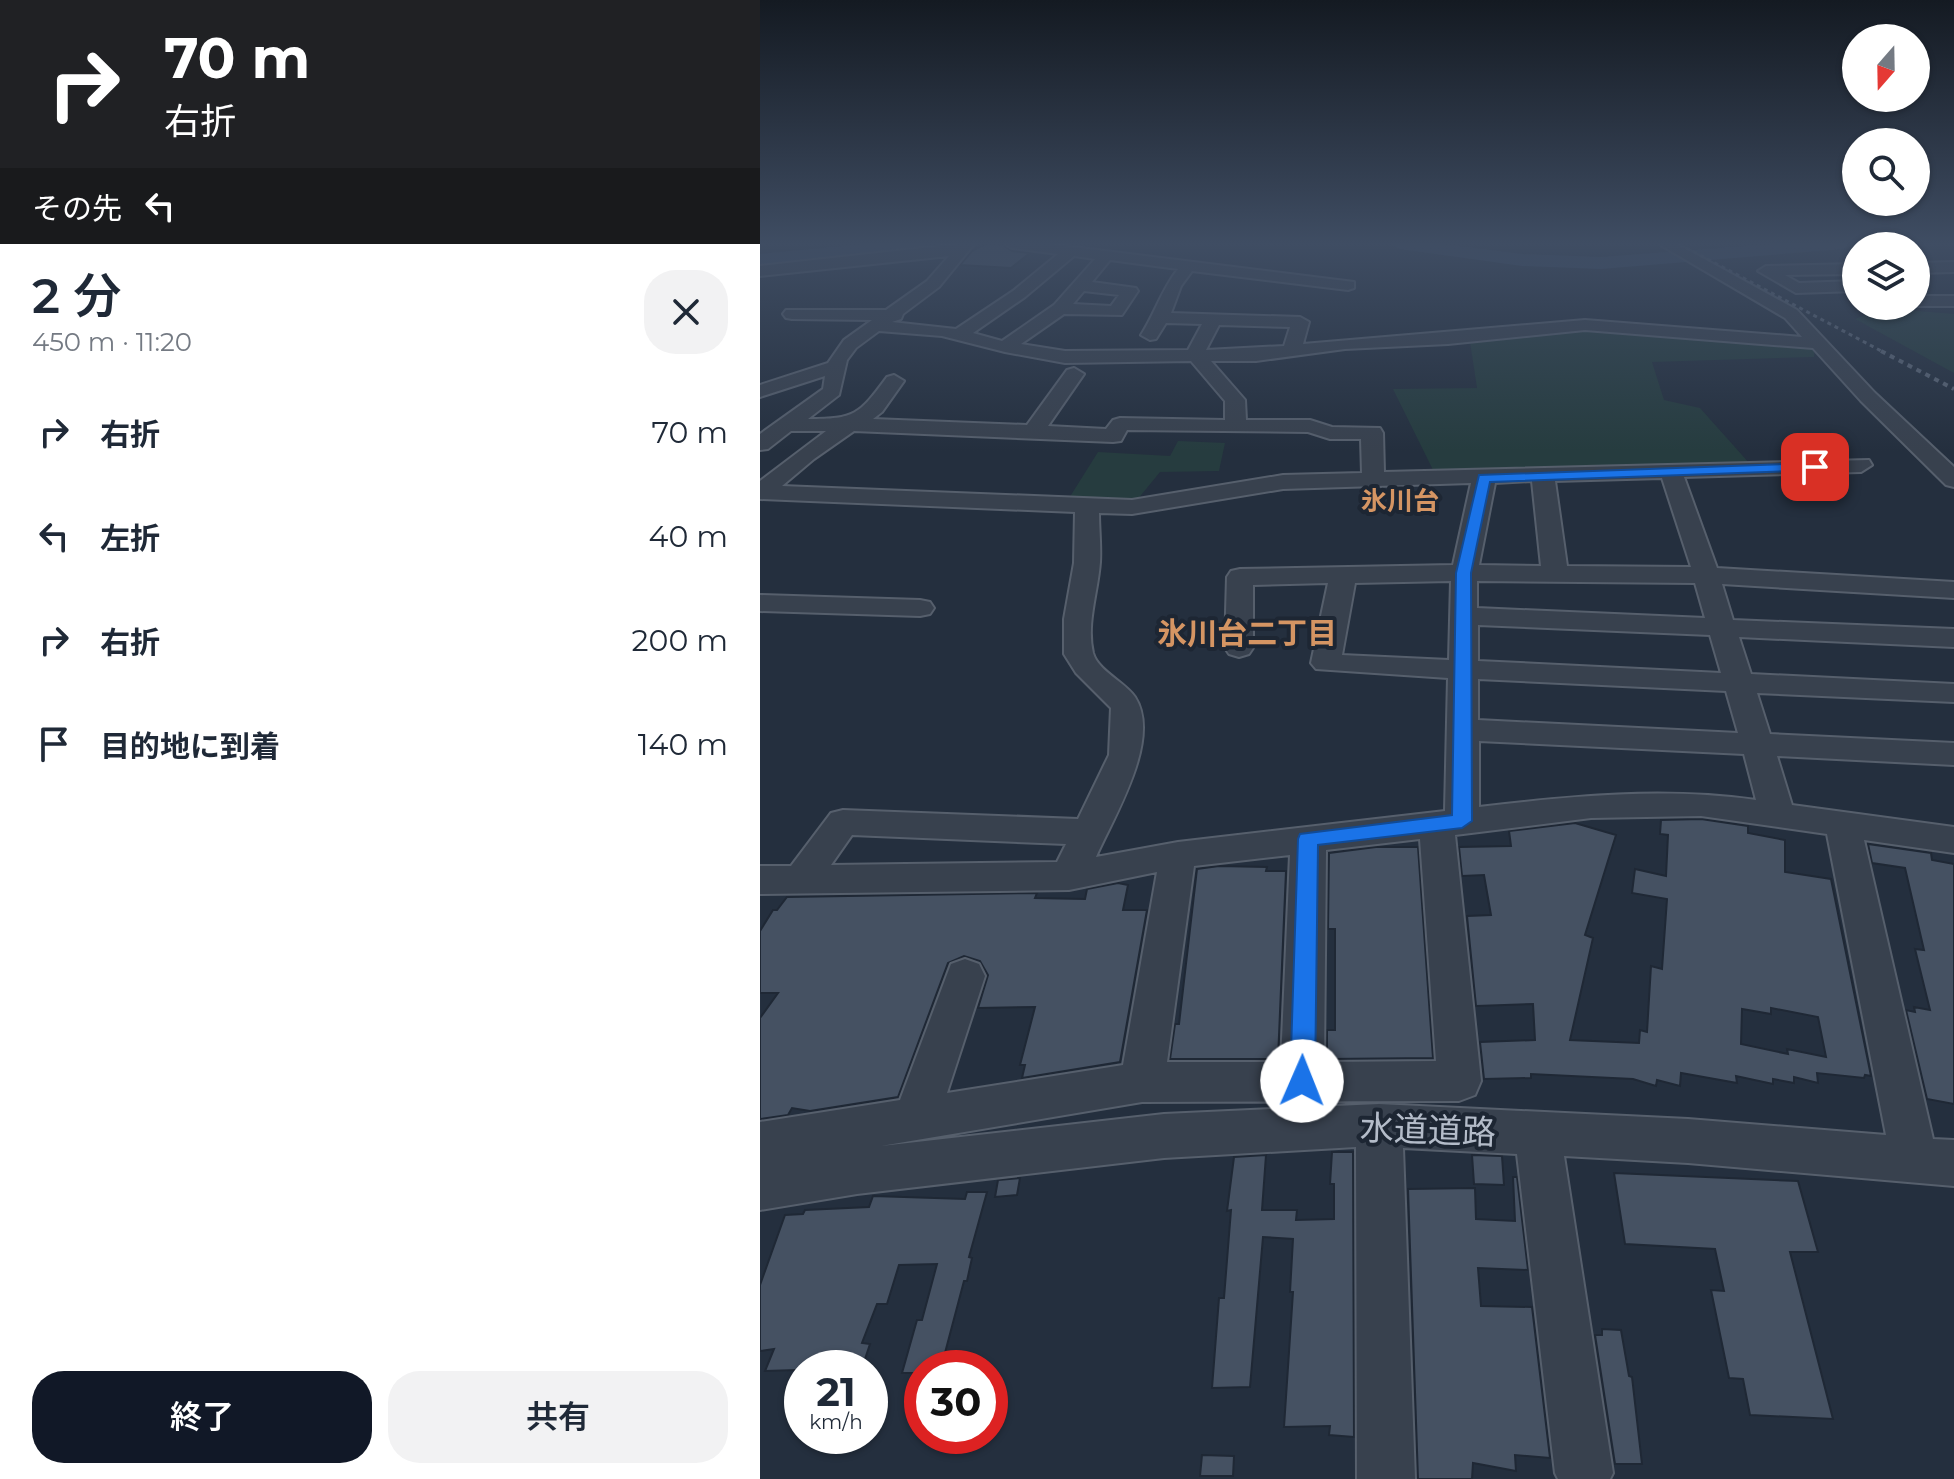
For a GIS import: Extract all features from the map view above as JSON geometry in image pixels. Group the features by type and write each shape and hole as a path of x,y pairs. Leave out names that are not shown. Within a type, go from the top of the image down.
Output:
{"street":[{"path":"760,444 832,391 835,367 850,344 897,313"},
{"path":"959,335 991,313"},
{"path":"1005,347 1054,313"},
{"path":"1138,355 1163,313"},
{"path":"1789,313 1815,343 1954,480"},
{"path":"792,314 895,315"},
{"path":"1161,318 1300,322 1292,351"},
{"path":"1195,354 1213,320"},
{"path":"877,326 959,335 1005,347 1065,357 1256,355 1585,325 1815,343"},
{"path":"1195,354 1235,400 1236,426"},
{"path":"760,391 835,367"},
{"path":"1034,431 1074,374"},
{"path":"761,492 847,425 875,408 894,381"},
{"path":"788,425 1113,436 1120,424 1310,426 1330,433 1372,433 1373,480"},
{"path":"1923,450 1954,451"},
{"path":"761,492 1087,507 1157,505 1283,482 1861,465"},
{"path":"1671,472 1690,521 1778,815"},
{"path":"1543,475 1555,573"},
{"path":"760,1144 1142,1082 1459,1081 1449,823 1463,730 1464,573 1484,478"},
{"path":"1069,876 1125,755 1126,708 1120,698 1086,667 1079,654 1078,619 1087,563 1087,507"},
{"path":"1239,648 1240,577 1464,573 1705,575 1954,590"},
{"path":"1343,575 1326,663 1954,693"},
{"path":"760,603 920,608"},
{"path":"1463,616 1954,638"},
{"path":"1463,730 1954,754"},
{"path":"760,880 1069,876 1178,855 1591,806 1701,804 1954,840"},
{"path":"800,881 843,822 1088,832"},
{"path":"1843,825 1934,1161"},
{"path":"1302,1081 1308,839"},
{"path":"1142,1082 1178,855"},
{"path":"916,1118 965,976"},
{"path":"1379,1125 1386,1479"},
{"name":"水道道路","path":"760,1187 857,1171 1164,1136 1379,1125 1688,1141 1934,1161"},
{"path":"1538,1134 1584,1473"}],"green space":[{"path":"1930,313 1954,314 1954,373 1857,320 1930,320"},
{"path":"1584,327 1815,345 1814,357 1652,362 1664,400 1700,408 1750,464 1435,474 1393,389 1477,388 1470,342"},
{"path":"1178,441 1225,443 1219,471 1160,472 1133,505 1066,503 1098,452 1170,456"}],"building":[{"path":"1701,819 1748,826 1748,833 1785,840 1785,872 1831,879 1871,1076 1817,1073 1818,1083 1794,1077 1794,1083 1773,1079 1773,1084 1736,1076 1737,1083 1681,1073 1680,1086 1657,1080 1656,1086 1633,1079 1531,1074 1531,1078 1484,1079 1480,1042 1535,1040 1533,1004 1476,1006 1467,916 1491,915 1484,875 1462,876 1459,847 1511,846 1509,831 1575,823 1616,835 1585,935 1593,938 1570,1040 1639,1043 1640,1030 1647,1032 1651,966 1662,969 1667,899 1632,893 1635,869 1666,876 1668,835 1660,834 1661,820","holes":["1771,1008 1818,1017 1826,1057 1787,1049 1788,1054 1741,1044 1742,1009 1771,1014"]},
{"path":"1868,844 1931,853 1932,860 1954,864 1954,1104 1927,1099 1906,1010 1915,1012 1914,1007 1930,1010 1915,949 1924,950 1905,868 1872,863"},
{"path":"1376,847 1418,847 1433,1058 1327,1059 1327,1030 1335,1030 1335,929 1328,929 1329,853"},
{"path":"1267,867 1266,871 1286,871 1278,1059 1170,1059 1175,1024 1179,1024 1197,869"},
{"path":"1118,883 1128,885 1123,910 1147,910 1120,1062 1022,1078 1025,1065 1020,1065 1035,1007 978,1008 988,975 980,961 964,956 948,963 898,1097 810,1111 792,1108 788,1115 760,1119 760,1018 778,993 760,993 760,931 773,910 777,910 787,897 1037,893 1035,898 1085,899 1087,889"},
{"path":"1332,1152 1353,1152 1354,1437 1329,1435 1330,1426 1284,1427 1293,1292 1290,1292 1293,1239 1263,1237 1250,1387 1212,1388 1219,1298 1224,1298 1231,1210 1227,1211 1234,1157 1266,1155 1262,1210 1297,1210 1296,1220 1334,1219 1334,1184 1330,1184"},
{"path":"1472,1155 1502,1156 1504,1185 1474,1184"},
{"path":"1614,1173 1798,1181 1818,1252 1790,1252 1833,1419 1750,1415 1743,1379 1729,1378 1711,1290 1724,1291 1715,1249 1625,1244"},
{"path":"1513,1177 1517,1177 1528,1270 1478,1268 1481,1306 1532,1307 1550,1458 1515,1455 1516,1471 1473,1463 1472,1479 1418,1479 1408,1189 1475,1188 1476,1219 1515,1221"},
{"path":"1020,1178 1017,1195 995,1197 998,1180"},
{"path":"967,1192 987,1192 969,1257 972,1258 967,1281 964,1281 946,1350 909,1350 917,1320 922,1320 937,1264 899,1265 887,1304 877,1304 862,1343 870,1344 868,1350 784,1350 784,1370 765,1371 774,1349 760,1351 760,1285 785,1215 803,1214 805,1210 869,1207 873,1196 965,1199"},
{"path":"1602,1329 1621,1330 1629,1376 1632,1377 1642,1464 1615,1464 1595,1335 1602,1335"},
{"path":"1202,1455 1234,1456 1233,1476 1200,1476"}],"railway":[{"path":"1809,313 1885,353"},
{"path":"1881,351 1954,389"}],"district":[{"name":"氷川台","path":"1400,501"},
{"name":"氷川台二丁目","path":"1247,633"}],"route":[{"path":"1302,1081 1308,839 1462,821 1464,573 1484,478 1815,467"}]}
